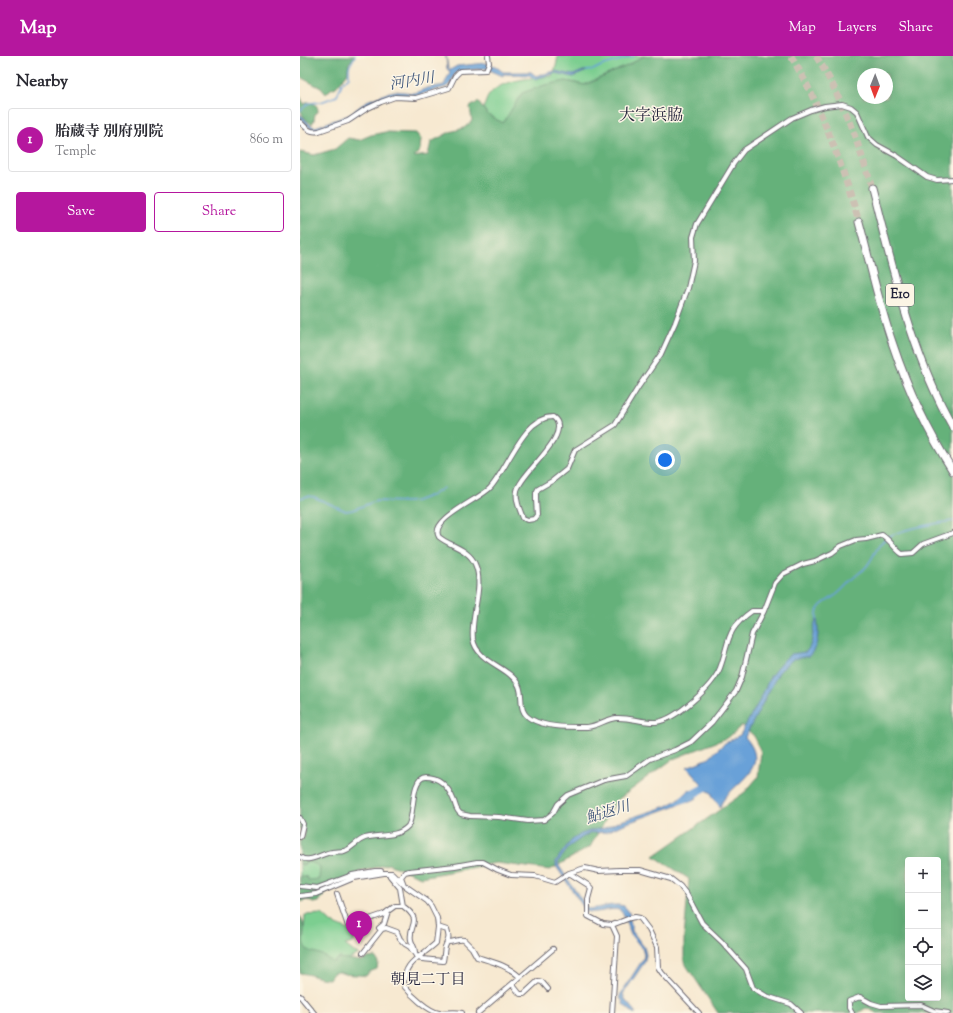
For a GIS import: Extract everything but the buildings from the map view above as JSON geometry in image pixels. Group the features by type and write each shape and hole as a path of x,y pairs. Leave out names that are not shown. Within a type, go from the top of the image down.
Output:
{"highway":[{"name":"E10","path":"872,188 905,308 922,362 953,427"},
{"name":"E10","path":"859,222 893,345 905,377 923,418 953,471"}],"street":[{"path":"300,122 310,131 319,132 348,121 366,109 395,97 416,98 449,88 455,76 460,71 486,70 489,63 488,56"},
{"path":"764,611 752,611 735,626 730,634 720,667 714,680 680,712 668,719 652,722 618,718 587,727 546,724 531,719 526,715 521,707 520,692 516,682 512,677 488,660 476,647 473,638 478,589 478,572 476,564 467,554 439,537 437,530 439,525 445,519 489,489 497,479 524,435 537,423 553,417 558,422 559,429 555,440 526,474 517,490 517,498 523,518 528,520 534,519 537,515 536,493 538,489 550,483 567,469 575,450 615,425 636,390 661,354 675,323 691,277 694,261 693,237 699,221 738,157 744,150 767,136 785,122 800,114 818,108 838,104 847,106 857,112 868,137 877,145 897,156 927,177 937,180 953,179"},
{"path":"300,857 306,859 332,852 344,851 363,839 390,834 404,828 410,823 416,787 420,780 424,777 442,782 452,795 458,812 465,816 499,817 528,821 540,821 548,818 553,814 562,799 568,795 604,780 626,776 650,759 675,750 690,742 704,731 716,718 738,687 752,634 764,611 775,583 783,574 803,564 815,561 832,553 841,546 856,540 882,535 902,554 913,553 923,544 953,532"},
{"path":"300,818 302,824 300,837"},
{"path":"404,885 401,877 405,872 477,862 483,862 511,875 535,876 555,882 568,874 585,868 599,871 640,870 671,879 680,886 687,895 702,923 722,942 746,969 754,988 766,996 791,1004 801,1013"},
{"path":"300,886 317,888 352,875 374,871 384,873"},
{"path":"300,896 316,894 349,879 384,873 389,873 395,876 404,885 427,901 431,906 438,927 436,943 410,964 405,974 404,986 411,994 432,1011 439,1013 462,1013"},
{"path":"389,873 400,888 403,906 414,918 411,939 415,952"},
{"path":"568,874 591,888 588,898 588,916 603,924 612,925 630,918 640,918 649,930 657,947 658,967 699,1013"},
{"path":"337,894 349,928 388,911 395,906 403,906"},
{"path":"379,933 379,928 384,924 388,911"},
{"path":"612,925 617,936 612,1013"},
{"path":"363,952 382,929 386,928 395,930 399,934 402,942 410,947 418,956 443,961 445,947 449,939 448,930 438,927"},
{"path":"448,942 464,940 472,948 477,957 505,966 520,976"},
{"path":"478,1013 553,949"},
{"path":"512,984 520,994 524,994 538,981 542,982 548,989"},
{"path":"300,996 314,1013"},
{"path":"852,1013 849,1008 849,1001 860,997 881,1006 921,1006 948,1013"}],"green space":[{"path":"300,56 355,56 349,63 347,74 336,87 331,89 326,94 321,88 300,77"},
{"path":"558,56 644,56 629,65 584,85 566,81 503,123 488,115 483,108 487,99 495,89 518,80 552,76"},
{"path":"644,56 953,56 953,1013 877,1013 866,1008 858,1013 718,1013 684,962 684,938 689,879 654,856 745,792 758,777 761,752 754,736 742,725 729,737 673,759 616,801 590,847 550,870 496,863 421,877 388,864 359,872 343,885 326,892 319,902 313,903 308,900 300,902 300,876 307,877 308,880 319,879 320,867 310,863 304,863 304,865 300,864 300,841 304,837 304,829 300,829 300,152 314,155 335,149 348,138 359,140 371,135 385,132 416,133 421,139 420,150 414,157 428,155 431,142 450,132 464,128 472,121 470,107 478,102 488,115 503,123 522,93 545,85 566,81 585,85 629,65"},
{"path":"300,96 304,104 309,102 317,106 318,112 315,114 312,124 303,115 300,105"},
{"path":"300,854 318,863 322,871 321,881 300,882"},
{"path":"322,914 332,923 349,930 355,940 353,943 345,945 359,954 345,961 329,964 303,947 305,915"},
{"path":"300,916 303,923 303,939 307,949 322,955 333,962 339,958 361,961 376,957 378,963 377,969 369,972 366,976 339,972 333,973 329,979 300,973"}],"water":[{"path":"446,56 448,68 450,70 457,66 486,63 495,66 503,72 531,72 536,76 555,71 573,75 587,71 573,77 555,73 535,79 529,75 503,74 503,76 485,68 456,72 450,84 446,87 415,96 395,95 384,98 371,104 350,118 317,130 311,129 300,119 300,114 310,125 315,127 349,115 367,101 390,92 415,93 427,88 444,85 450,72 447,69"},
{"path":"817,619 818,634 815,648 809,656 793,659 779,672 745,737 753,749 755,759 752,768 724,799 720,807 712,793 709,792 687,767 707,759 725,743 740,735 761,698 770,677 776,669 791,654 806,652 809,648"},
{"path":"690,789 697,798 690,802 688,801 606,832 591,833 570,846 558,862 559,866 587,908 590,909 619,905 624,906 629,912 632,931 644,947 646,955 644,963 623,994 626,1001 636,1013 633,1013 622,1003 623,1002 620,995 643,959 644,955 642,948 631,935 620,910 611,909 595,912 586,911 556,866 556,861 572,840 581,834 605,828 618,822 667,806 676,801"}],"waterway":[{"path":"300,111 309,103 321,102 337,96 342,83 349,77 349,67 355,56"},
{"path":"586,71 634,56"},
{"path":"300,498 308,496 314,497 346,511 376,501 416,501 431,496 443,488"},
{"path":"817,620 817,612 820,606 839,593 855,576 863,570 884,540 888,537 910,529 953,521"},
{"name":"鮎返川","path":"684,799 713,783"}],"tunnel":[{"path":"791,56 813,96 822,117 859,222"},
{"path":"816,56 834,87 861,154 872,188"}],"place":[{"name":"胎蔵寺 別府別院","path":"359,944"}],"district":[{"name":"大字浜脇","path":"651,116"},
{"name":"朝見二丁目","path":"428,980"}],"water label":[{"name":"河内川","path":"412,82"}]}
